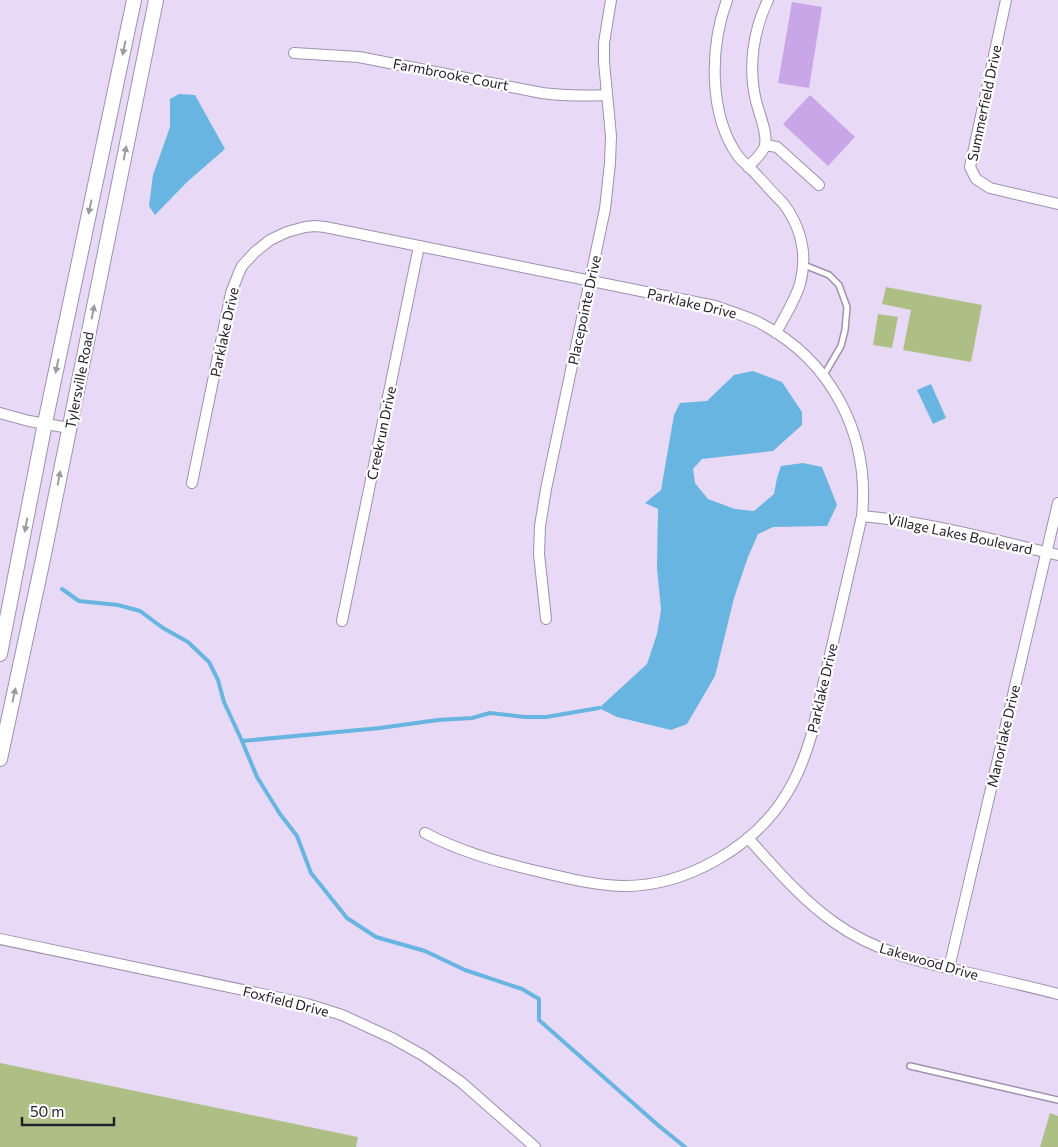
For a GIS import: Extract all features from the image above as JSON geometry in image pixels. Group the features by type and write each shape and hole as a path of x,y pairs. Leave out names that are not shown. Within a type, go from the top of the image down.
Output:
{"main road":[{"name":"Tylersville Road","path":"0,654 45,423 134,0"},
{"name":"Tylersville Road","path":"0,759 156,0"}],"street":[{"name":"Placepointe Drive","path":"546,619 539,564 540,526 546,489 590,281 604,208 610,163 611,136 604,43 611,0"},
{"path":"727,0 720,24 716,51 715,79 723,124 738,156 789,211 801,236 804,256 804,265 797,293 776,333"},
{"path":"748,167 762,152 766,137 756,101 752,64 756,36 768,0"},
{"name":"Summerfield Drive","path":"1006,0 970,167 976,179 990,188 1058,204"},
{"name":"Farmbrooke Court","path":"294,53 359,57 424,68 542,93 607,96"},
{"path":"765,145 777,147 819,185"},
{"name":"Parklake Drive","path":"192,483 231,292 238,275 242,266 270,240 305,226 325,227 420,246 715,306 742,314 776,333 804,355 824,375 840,399 857,442 863,479 864,498 862,516 807,751 787,794 770,816 748,838 720,858 703,867 677,877 650,884 622,886 594,884 503,863 459,849 425,833"},
{"name":"Creekrun Drive","path":"342,621 420,246"},
{"path":"0,413 69,428"},
{"name":"Manorlake Drive","path":"950,968 1058,503"},
{"name":"Village Lakes Boulevard","path":"862,516 917,523 963,532 1058,555"},
{"name":"Lakewood Drive","path":"748,838 813,907 835,924 859,938 892,953 1058,994"},
{"name":"Foxfield Drive","path":"0,939 307,1004 342,1016 392,1038 424,1056 461,1082 536,1147"}],"lane":[{"path":"804,265 829,275 839,285 847,307 845,330 841,346 824,375"},
{"path":"910,1066 1058,1100"}],"green space":[{"path":"886,287 982,305 971,362 903,350 911,310 882,304"},
{"path":"878,314 898,317 892,348 873,345"},
{"path":"0,1063 358,1137 356,1147 0,1147"},
{"path":"1050,1113 1058,1116 1058,1147 1040,1147"}],"water":[{"path":"179,94 195,95 225,149 187,182 155,215 149,206 153,175 170,127 170,99"},
{"path":"753,371 782,382 802,412 802,425 773,451 702,459 693,469 695,483 708,499 735,509 754,511 774,494 781,466 803,463 822,467 837,505 827,526 773,527 758,534 734,598 715,676 687,724 671,730 617,717 599,708 647,664 657,634 661,610 657,568 658,509 645,503 661,490 674,415 680,403 707,401 734,375"},
{"path":"931,384 946,418 933,424 917,390"}],"building":[{"path":"792,2 822,7 809,88 778,83"},
{"path":"810,95 855,137 828,166 783,124"}],"waterway":[{"path":"62,589 79,601 118,605 140,611 163,628 188,642 209,662 218,680 224,702 257,777 280,814 297,836 311,873 347,918 376,937 425,951 465,970 522,989 539,999 539,1020 685,1147"},
{"path":"242,741 472,718 490,713 546,717 599,708"}]}
